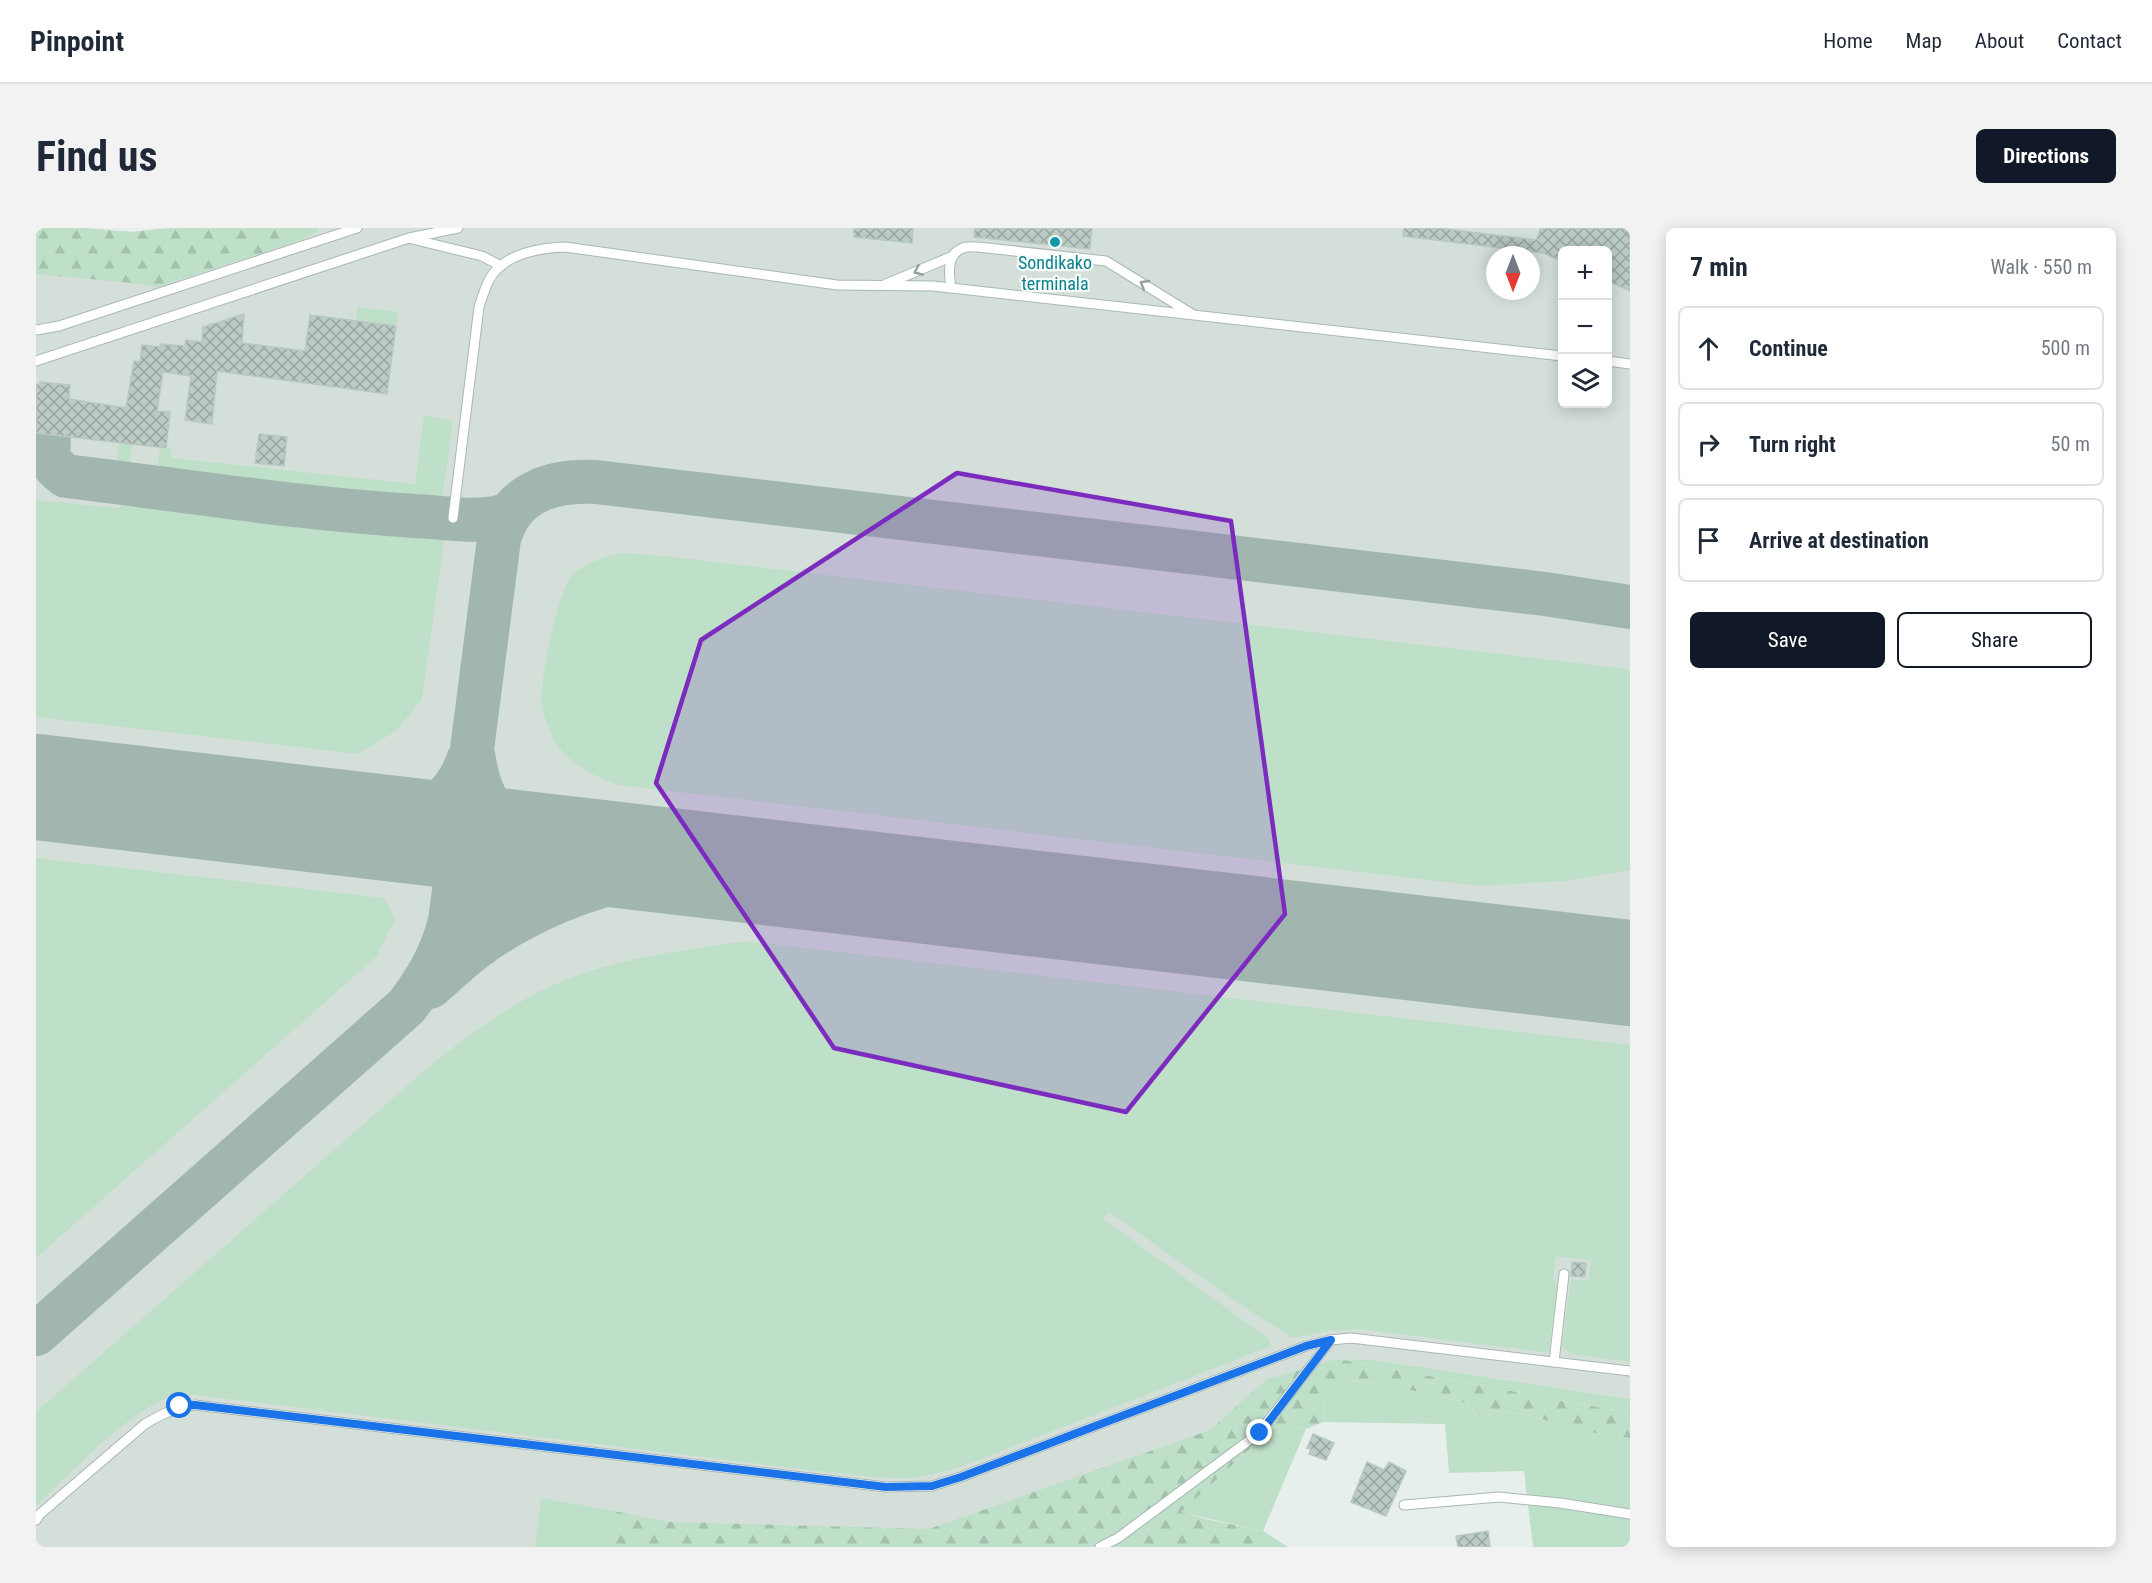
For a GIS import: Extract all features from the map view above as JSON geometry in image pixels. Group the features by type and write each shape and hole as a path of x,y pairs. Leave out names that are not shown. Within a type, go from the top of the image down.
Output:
{"lane":[{"path":"36,330 59,326 357,228"},
{"path":"36,360 409,238 458,228"},
{"path":"409,238 482,256 501,266"},
{"path":"453,518 479,306 490,278 501,266 540,248 565,247 837,285 951,288 1558,355"},
{"path":"882,285 953,256 962,248 978,247 1106,261 1194,315"},
{"path":"951,288 948,269 953,256"},
{"path":"1612,362 1630,364"},
{"path":"1554,1362 1564,1274"},
{"path":"36,1520 40,1514 145,1424 180,1406 195,1405 886,1487 911,1487 932,1486 961,1477 1306,1346 1331,1340 1351,1338 1630,1371"},
{"path":"1100,1547 1118,1538 1260,1433 1331,1340"},
{"path":"1404,1505 1499,1497 1560,1503 1630,1514"}],"highlighted area":[{"path":"957,473 1231,521 1285,914 1126,1112 834,1048 656,783 701,640"}],"shaded area":[{"path":"36,228 83,228 131,232 171,228 1630,228 1630,1399 1375,1360 1337,1359 1117,1547 36,1547"}],"green space":[{"path":"36,228 83,228 131,232 171,228 287,228 289,244 157,287 36,274"},
{"path":"287,228 317,228 319,232 289,244"},
{"path":"357,307 398,312 396,326 356,321"},
{"path":"424,415 453,421 441,509 298,498 156,479 160,447 171,449 172,458 415,484"},
{"path":"119,443 133,444 128,470 125,474 115,473"},
{"path":"131,494 301,515 446,527 422,699 396,731 358,754 36,717 36,500 119,508"},
{"path":"621,553 664,556 1628,669 1630,672 1630,870 1564,881 1480,886 618,785 598,777 571,760 557,744 542,708 542,697 550,639 567,584 572,575 589,563"},
{"path":"36,858 384,898 395,919 376,957 36,1258"},
{"path":"747,941 1630,1045 1630,1362 1571,1354 1562,1346 1571,1279 1588,1281 1591,1260 1556,1257 1553,1278 1558,1284 1549,1351 1357,1329 1292,1338 1109,1212 1103,1219 1269,1339 1271,1346 958,1468 916,1478 834,1473 195,1395 177,1396 151,1406 116,1431 36,1506 36,1412 425,1070 483,1026 523,1000 567,979 628,961"},
{"path":"1337,1359 1375,1360 1630,1399 1630,1413"},
{"path":"1337,1359 1630,1413 1630,1438 1582,1431 1528,1415 1495,1411 1483,1419 1461,1401 1377,1383 1347,1381 1325,1400 1323,1422 1306,1429 1275,1426 1181,1512 1263,1531 1267,1547 609,1547 609,1510 671,1522 929,1529 1210,1430 1267,1379"},
{"path":"1347,1381 1377,1383 1461,1401 1483,1419 1495,1411 1528,1415 1582,1431 1630,1438 1630,1547 1533,1547 1524,1471 1449,1473 1445,1424 1323,1422 1325,1400"},
{"path":"1276,1426 1306,1429 1263,1531 1288,1547 1267,1547 1262,1531 1180,1512"},
{"path":"541,1498 609,1510 609,1547 535,1547"}],"building":[{"path":"854,228 913,228 912,243 854,237"},
{"name":"Sondikako terminala","path":"975,228 1092,228 1090,249 974,237"},
{"path":"1404,228 1437,228 1536,240 1541,228 1630,228 1630,291 1612,283 1612,246 1558,246 1558,260 1540,253 1540,246 1486,246 1403,236"},
{"path":"244,314 242,343 305,351 310,315 396,326 387,394 217,371 212,424 185,420 191,376 163,372 157,411 170,412 166,448 36,433 36,384 40,385 40,382 70,385 69,399 126,408 134,361 140,362 142,345 185,346 186,340 202,342 203,327"},
{"path":"259,434 287,437 284,466 255,463"},
{"path":"1572,1262 1586,1263 1585,1277 1571,1276"},
{"path":"1313,1434 1334,1443 1326,1460 1309,1454 1311,1449 1307,1448"},
{"path":"1367,1462 1384,1470 1389,1462 1406,1471 1386,1516 1351,1502"},
{"path":"1488,1531 1490,1547 1458,1547 1456,1536"}],"taxiway":[{"path":"49,435 50,459 55,467 66,476 371,513 475,520 510,514"},
{"path":"36,1334 407,1006 427,976 443,944 450,921 499,539 505,523 514,510 524,499 536,492 565,483 596,482 1545,594 1630,607"},
{"path":"474,759 485,797 499,820 519,837 564,849"},
{"path":"371,826 407,822 430,810 457,783 468,760"},
{"path":"443,835 475,854 493,880 496,895 495,911 490,928 480,945"},
{"path":"430,987 479,945 498,932 539,910 582,892 626,879 661,873 701,870 754,871"}],"runway":[{"path":"36,787 1630,973"}],"place":[{"name":"Sondikako terminala","path":"1055,242"}],"route":[{"path":"180,1406 195,1405 886,1487 932,1486 1306,1346 1331,1340 1260,1433"}]}
